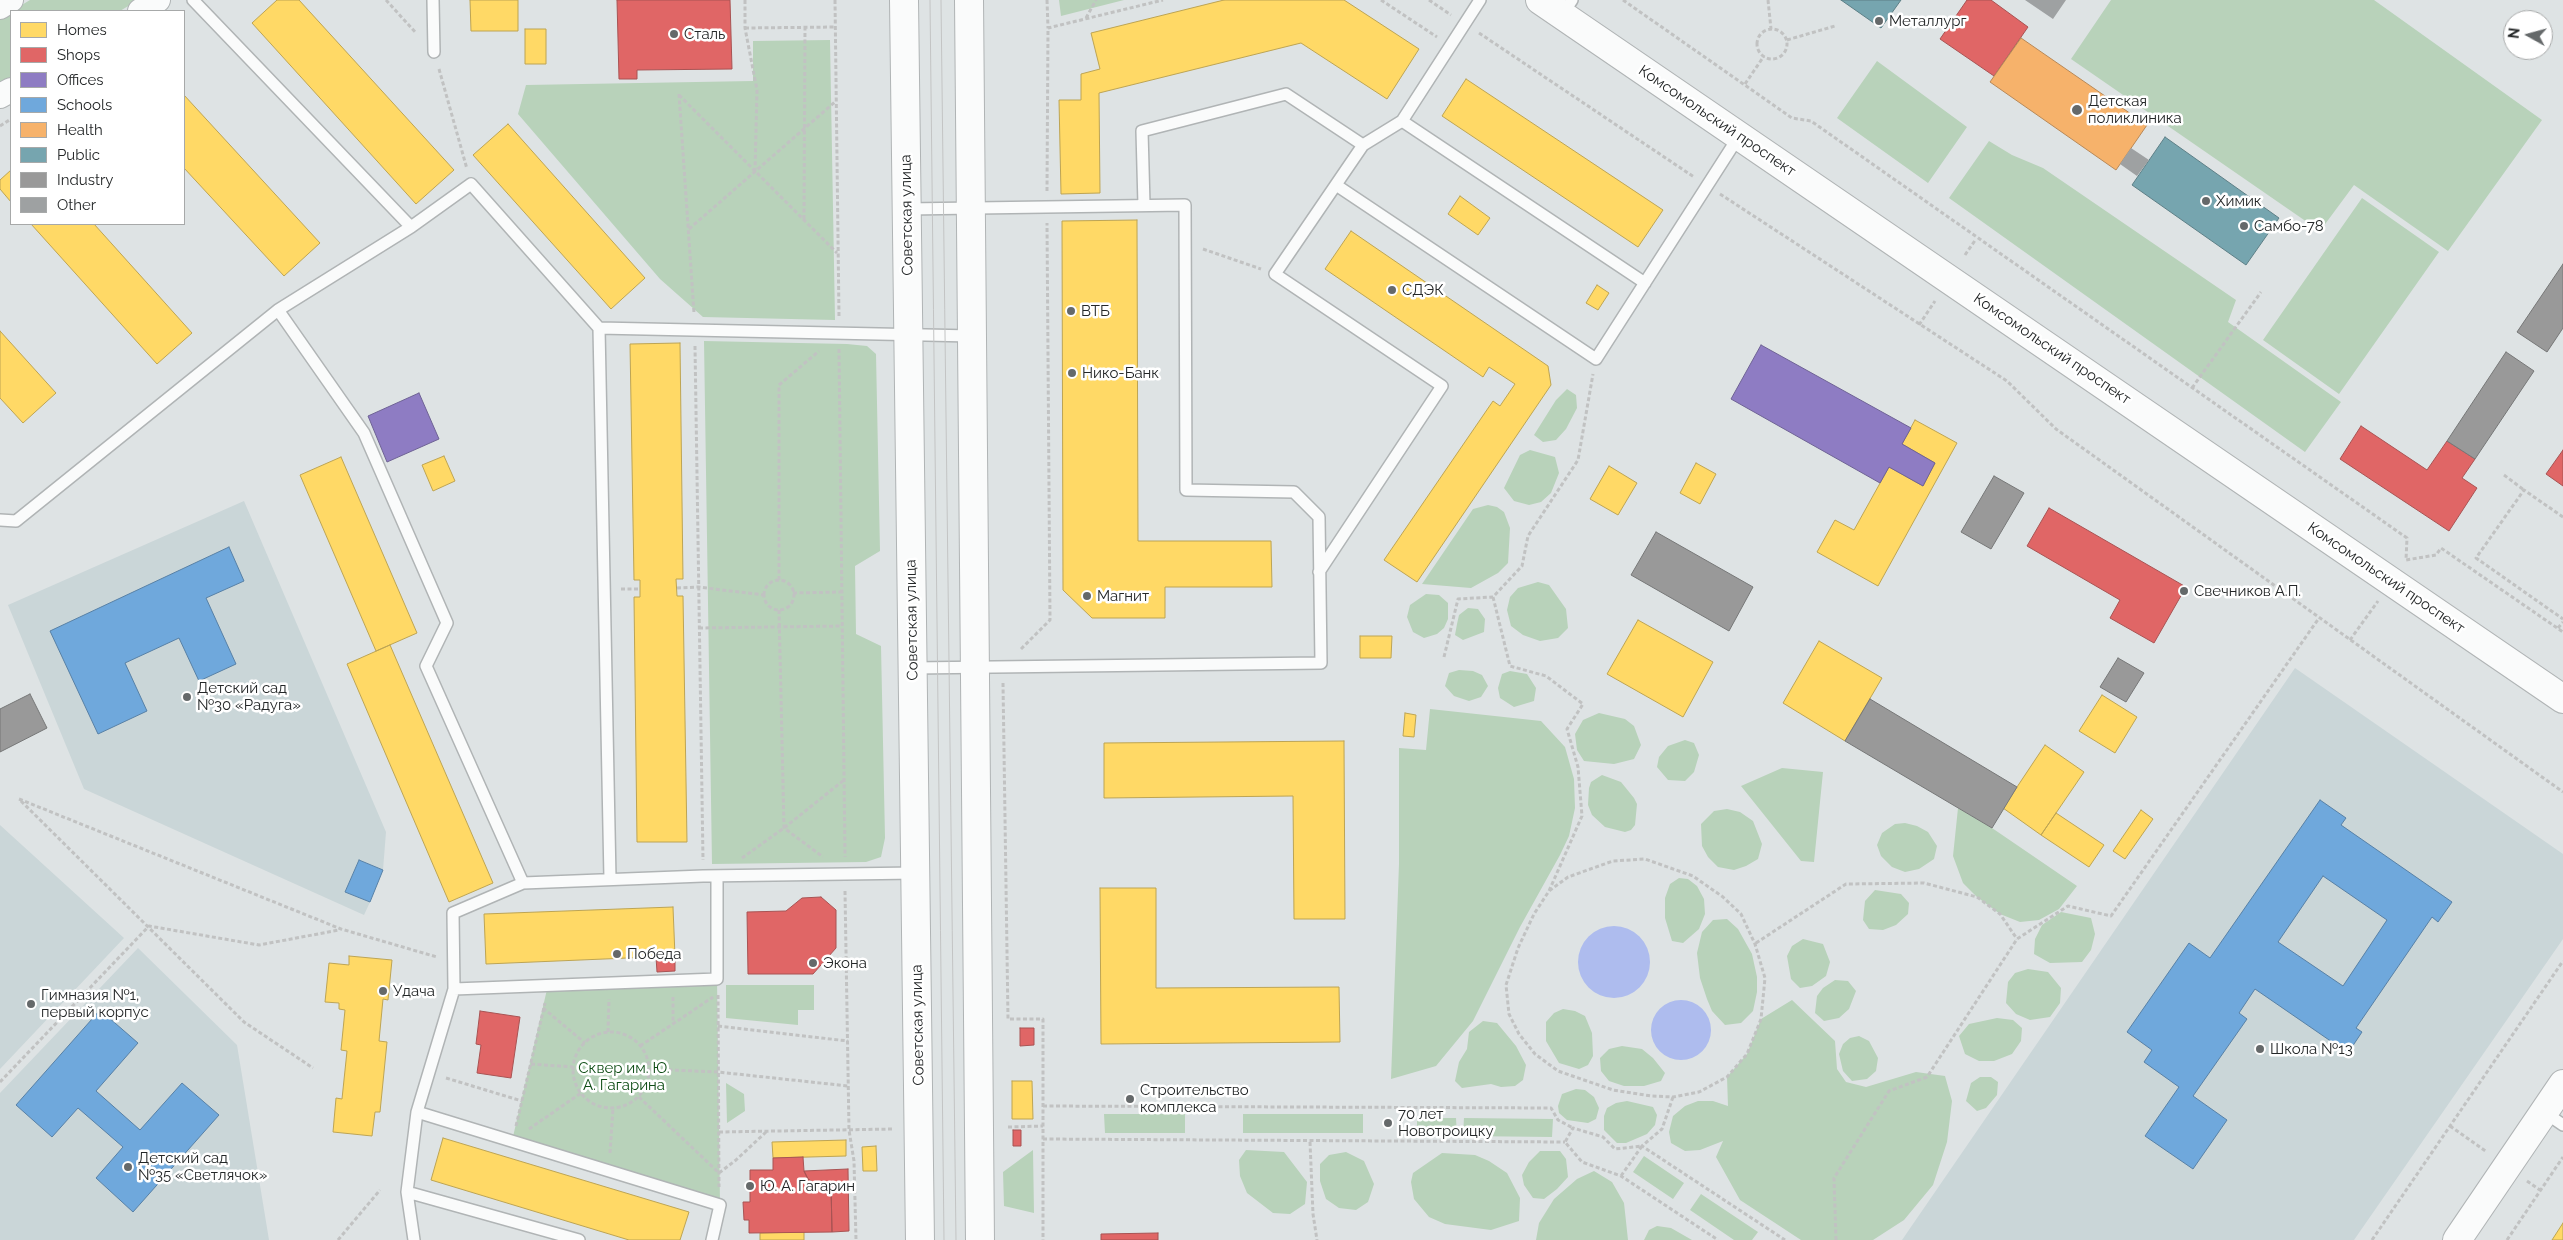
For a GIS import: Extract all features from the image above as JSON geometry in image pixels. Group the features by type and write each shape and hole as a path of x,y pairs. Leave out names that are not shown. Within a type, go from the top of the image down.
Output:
{"main road":[{"name":"Советская улица","path":"904,0 920,1240"},
{"path":"969,0 980,1240"},
{"name":"Комсомольский проспект","path":"1558,5 1739,136 2563,699"},
{"path":"2457,1240 2553,1119 2563,1084"}],"street":[{"path":"0,7 11,0"},
{"path":"142,10 158,0"}],"lane":[{"path":"193,0 411,227"},
{"path":"433,0 434,52"},
{"path":"1319,572 1442,386 1275,274 1363,145 1402,121 1480,0"},
{"path":"1144,205 1142,131 1286,94 1363,145"},
{"path":"1402,121 1645,283"},
{"path":"1336,185 1596,359 1709,187 1739,136"},
{"path":"0,520 16,521 278,310 411,227 471,184 599,328 610,879"},
{"path":"907,209 1185,204 1186,490 1294,492 1318,518 1321,663 913,668"},
{"path":"278,310 364,432 447,623 426,666 524,883"},
{"path":"599,328 972,336"},
{"path":"414,1240 407,1192 417,1112 454,989 453,913 524,883 703,876 916,873"},
{"path":"454,989 717,979 717,876"},
{"path":"417,1112 720,1205"},
{"path":"407,1192 579,1240"},
{"path":"712,1240 720,1205"},
{"path":"720,1205 720,1240"}],"path":[{"path":"386,0 434,52 471,184"},
{"path":"745,0 745,28 757,90 755,171"},
{"path":"835,0 848,1086 849,1130 854,1161 856,1240"},
{"path":"1044,1240 1043,1018 1008,1019 1003,667 1050,620 1047,0"},
{"path":"1086,19 1096,0"},
{"path":"1048,28 1163,0"},
{"path":"1381,0 1450,45"},
{"path":"1429,0 1709,187 2007,382 2056,429 2563,792"},
{"path":"1623,0 1792,118 1811,121 1925,200 1976,239 2407,538 2406,560 2436,556 2441,548 2563,632"},
{"path":"1768,0 1771,29"},
{"path":"1787,40 1835,26"},
{"path":"745,28 835,27"},
{"path":"804,219 805,28"},
{"path":"1771,29 1779,30 1787,40 1782,54 1774,58 1764,56 1758,48 1758,38 1765,31 1771,29"},
{"path":"1745,84 1764,56"},
{"path":"703,876 695,331 679,94 838,254"},
{"path":"688,230 836,101"},
{"path":"1965,255 1976,239"},
{"path":"1185,243 1275,274"},
{"path":"2192,388 2261,292"},
{"path":"1920,324 1938,296"},
{"path":"779,580 779,386 839,334"},
{"path":"1444,657 1458,599 1493,597 1522,566 1528,536 1578,460 1596,359"},
{"path":"2504,475 2563,517"},
{"path":"2524,490 2476,558 2563,620 2558,628"},
{"path":"779,580 789,584 793,593 788,606 779,610 770,607 764,595 767,586 779,580"},
{"path":"677,588 698,587 764,595"},
{"path":"793,593 842,592"},
{"path":"1493,597 1510,666 1546,676 1583,704 1566,729 1578,767 1582,816 1549,891 1534,914 1518,948 1506,985 1509,1014 1519,1034 1534,1054 1558,1071 1613,1090 1651,1096 1673,1097 1699,1092 1727,1077 1747,1054 1761,1019 1765,978 1756,944 1741,914 1723,897 1678,869 1645,858 1613,862 1568,877 1549,891"},
{"path":"2350,640 2379,598"},
{"path":"779,610 784,828"},
{"path":"1836,1240 1834,1178 1889,1091 1927,1077 2017,939 2068,906 2111,916 2319,618"},
{"path":"699,628 842,626"},
{"path":"717,876 784,828 844,780"},
{"path":"313,1068 244,1022 19,799 341,929 455,963"},
{"path":"784,828 845,873"},
{"path":"1756,944 1846,884 1924,883 1977,897 2000,914 2017,939"},
{"path":"149,926 259,945 341,929"},
{"path":"0,1082 149,926"},
{"path":"2372,1240 2563,961"},
{"path":"717,979 720,1205"},
{"path":"672,981 673,1024"},
{"path":"608,1032 609,983"},
{"path":"512,1141 548,985"},
{"path":"640,1046 718,994"},
{"path":"543,1008 585,1043"},
{"path":"718,1026 848,1041"},
{"path":"608,1032 624,1034 640,1046 648,1059 649,1070 648,1081 639,1097 626,1106 613,1108 594,1105 581,1093 574,1078 573,1067 576,1056 585,1043 601,1033 608,1032"},
{"path":"530,1064 573,1067"},
{"path":"649,1070 718,1072 848,1086"},
{"path":"429,1073 522,1101"},
{"path":"512,1141 581,1093"},
{"path":"639,1097 719,1173"},
{"path":"1621,1176 1642,1146 1662,1129 1673,1097"},
{"path":"1043,1106 1551,1108 1558,1120 1573,1128 1603,1137 1614,1149 1642,1146 1785,1240"},
{"path":"609,1171 613,1108"},
{"path":"1008,1127 1043,1126"},
{"path":"1565,1142 1573,1128"},
{"path":"719,1132 897,1129"},
{"path":"719,1173 766,1132"},
{"path":"1043,1139 1565,1142 1582,1162 1621,1176 1718,1240"},
{"path":"1310,1142 1313,1214 1317,1240"},
{"path":"2507,1240 2563,1157"},
{"path":"338,1240 380,1190"}],"shaded area":[{"name":"Детский сад №30 «Радуга»","path":"244,501 386,832 383,870 359,860 345,892 370,902 364,915 84,789 8,605"},
{"name":"Школа №13","path":"2295,668 2563,854 2563,939 2354,1240 1902,1240"},
{"name":"Гимназия №1, первый корпус","path":"0,825 124,938 0,1069"},
{"name":"Детский сад №35 «Светлячок»","path":"138,948 237,1045 269,1240 0,1240 0,1093"}],"green space":[{"path":"30,0 138,0 122,10 14,10"},
{"path":"1059,0 1124,0 1061,16"},
{"path":"2111,0 2374,0 2542,120 2448,251 2354,185 2320,231 2071,59"},
{"path":"10,13 10,78 0,84 0,19"},
{"path":"830,40 835,320 703,317 660,279 518,114 526,85 753,81 753,41"},
{"path":"1877,61 1967,127 1928,183 1837,118"},
{"path":"1989,141 2012,155 2043,168 2236,300 2228,322 2341,402 2305,452 1949,198"},
{"path":"2362,198 2439,252 2339,394 2263,340"},
{"path":"704,341 847,344 867,346 876,354 880,551 855,566 856,634 881,646 885,838 881,857 866,862 712,864"},
{"path":"1567,389 1576,395 1577,408 1566,429 1556,440 1543,442 1534,435 1556,400"},
{"path":"1530,450 1555,457 1559,473 1551,493 1541,502 1529,505 1514,501 1504,488 1520,455"},
{"path":"1488,505 1497,507 1504,512 1510,528 1508,563 1498,573 1471,588 1422,584 1473,509"},
{"path":"1538,582 1549,585 1566,609 1568,628 1558,638 1540,641 1523,635 1511,626 1507,610 1510,597 1518,588"},
{"path":"1426,594 1439,595 1448,603 1448,619 1444,628 1437,634 1424,638 1413,632 1407,617 1410,605"},
{"path":"1468,608 1478,609 1485,619 1484,632 1463,640 1455,635 1459,615"},
{"path":"1459,670 1473,671 1482,675 1488,686 1481,697 1469,701 1454,696 1445,686 1449,673"},
{"path":"1510,671 1527,674 1536,688 1534,701 1514,707 1500,698 1498,688 1502,674"},
{"path":"1430,709 1541,721 1565,747 1574,779 1575,808 1569,836 1560,855 1520,927 1473,1021 1436,1066 1391,1079 1399,864 1399,748 1426,750"},
{"path":"1599,713 1625,719 1634,726 1641,745 1634,759 1614,764 1584,761 1577,750 1575,734 1583,720"},
{"path":"1685,740 1694,743 1699,755 1694,772 1685,781 1668,780 1657,767 1659,757 1668,746"},
{"path":"1782,768 1823,772 1814,862 1801,861 1741,786"},
{"path":"1602,775 1621,782 1634,798 1637,804 1635,825 1631,830 1625,832 1605,827 1592,815 1588,805 1589,788 1591,782"},
{"path":"1958,808 1992,828 2077,886 2059,909 2039,920 2020,922 2000,914 1977,897 1963,883 1953,856"},
{"path":"1727,809 1740,812 1753,821 1762,844 1758,859 1734,870 1718,867 1708,857 1702,846 1701,824 1714,811"},
{"path":"1905,823 1917,826 1928,832 1937,846 1934,859 1919,869 1905,872 1892,867 1881,856 1877,845 1882,833 1895,824"},
{"path":"1679,878 1688,879 1697,886 1704,899 1705,914 1699,929 1683,943 1672,941 1665,918 1665,898 1670,884"},
{"path":"1875,890 1901,894 1909,903 1908,914 1896,925 1883,930 1869,929 1863,920 1865,901"},
{"path":"2061,912 2091,918 2095,934 2091,950 2082,962 2050,963 2034,954 2035,939 2042,925"},
{"path":"1727,919 1738,929 1752,954 1757,977 1757,992 1753,1011 1741,1023 1725,1025 1712,1011 1707,999 1700,978 1697,953 1702,932 1713,920"},
{"path":"1803,939 1823,944 1830,962 1826,976 1812,986 1800,988 1791,979 1787,956 1792,946"},
{"path":"2028,969 2048,972 2061,988 2060,1003 2050,1017 2030,1020 2016,1014 2006,1003 2008,982 2015,973"},
{"name":"Сквер им. Ю. А. Гагарина","path":"717,979 720,1205 512,1141 548,985"},
{"path":"1835,980 1848,981 1856,991 1849,1009 1839,1018 1824,1021 1815,1013 1817,996 1823,988"},
{"path":"726,985 814,985 814,1010 798,1010 798,1025 726,1018"},
{"path":"1792,1000 1835,1041 1837,1069 1846,1082 1866,1087 1916,1072 1945,1076 1952,1101 1947,1142 1933,1185 1904,1220 1873,1240 1801,1240 1740,1200 1716,1157 1723,1141 1700,1150 1685,1151 1671,1143 1669,1132 1673,1116 1685,1106 1698,1101 1713,1101 1728,1106 1727,1077 1747,1054 1761,1019"},
{"path":"1563,1009 1575,1011 1585,1016 1592,1033 1593,1056 1588,1065 1579,1069 1559,1063 1546,1041 1546,1022 1554,1013"},
{"path":"1997,1018 2013,1020 2022,1028 2021,1041 2012,1054 1994,1061 1979,1061 1965,1054 1959,1036 1969,1024"},
{"path":"1483,1021 1497,1023 1516,1046 1526,1065 1523,1080 1515,1086 1501,1087 1491,1084 1462,1088 1455,1081 1459,1062 1467,1049 1469,1032"},
{"path":"1859,1036 1869,1041 1878,1058 1876,1071 1867,1079 1852,1081 1843,1071 1839,1054 1843,1044 1850,1038"},
{"path":"1622,1046 1642,1049 1653,1058 1665,1073 1661,1081 1644,1086 1624,1086 1609,1081 1601,1071 1600,1058 1609,1049"},
{"path":"1980,1077 1991,1077 1998,1082 1997,1095 1986,1108 1977,1111 1966,1101 1971,1083"},
{"path":"726,1083 744,1094 745,1111 727,1123"},
{"path":"1576,1089 1585,1090 1594,1097 1599,1108 1596,1119 1588,1123 1567,1120 1559,1113 1558,1106 1562,1094"},
{"path":"1627,1101 1653,1107 1657,1115 1655,1125 1647,1134 1626,1143 1617,1143 1604,1130 1604,1116 1607,1108 1616,1103"},
{"path":"1104,1114 1185,1114 1185,1133 1105,1133"},
{"path":"1243,1114 1363,1114 1363,1133 1243,1133"},
{"path":"1417,1118 1456,1118 1457,1136 1417,1136"},
{"path":"1464,1118 1553,1119 1552,1137 1463,1136"},
{"path":"1033,1150 1034,1213 1004,1206 1003,1172"},
{"path":"1246,1150 1284,1152 1307,1182 1305,1204 1290,1214 1273,1213 1247,1193 1240,1176 1239,1160"},
{"path":"1540,1151 1560,1151 1566,1159 1568,1177 1544,1199 1533,1198 1524,1185 1522,1175 1529,1162"},
{"path":"1346,1152 1364,1161 1374,1184 1368,1202 1356,1210 1339,1208 1326,1199 1320,1181 1320,1164 1329,1155"},
{"path":"1442,1153 1475,1155 1489,1161 1507,1173 1520,1198 1519,1221 1491,1230 1445,1224 1429,1217 1414,1199 1411,1182 1413,1173"},
{"path":"1644,1156 1684,1183 1673,1199 1633,1172"},
{"path":"1594,1171 1612,1182 1624,1203 1628,1240 1536,1240 1539,1223 1554,1199 1577,1179"},
{"path":"1701,1194 1758,1232 1752,1240 1734,1240 1690,1210"},
{"path":"1657,1226 1671,1228 1692,1240 1644,1240 1649,1230"}],"water":[{"path":"1614,926 1634,932 1644,942 1650,962 1644,982 1634,992 1614,998 1594,992 1584,982 1578,962 1584,942 1594,932"},
{"path":"1681,1000 1698,1005 1706,1013 1711,1030 1706,1047 1698,1055 1681,1060 1664,1055 1656,1047 1651,1030 1656,1013 1664,1005"}],"building: Homes":[{"path":"277,0 299,0 454,170 416,204 252,23"},
{"path":"470,0 518,0 518,31 471,31"},
{"path":"1224,0 1344,0 1419,49 1387,99 1301,43 1099,93 1100,193 1061,194 1059,100 1081,100 1081,74 1100,69 1091,33"},
{"path":"525,29 546,29 546,64 525,64"},
{"path":"1466,79 1663,210 1638,247 1442,116"},
{"path":"185,96 320,243 284,276 185,169"},
{"path":"508,124 645,278 611,309 473,155"},
{"path":"10,171 10,201 0,189 0,180"},
{"path":"1460,196 1490,218 1478,235 1448,214"},
{"path":"1137,220 1138,541 1271,541 1272,587 1165,587 1165,618 1092,618 1063,590 1062,221"},
{"path":"32,225 95,225 192,333 157,364"},
{"path":"1351,231 1548,366 1551,385 1417,582 1384,560 1493,401 1500,406 1515,384 1489,367 1483,377 1325,269"},
{"path":"1597,285 1609,293 1598,310 1586,303"},
{"path":"0,331 56,393 23,423 0,398"},
{"path":"680,343 683,579 676,579 677,596 683,596 687,842 637,842 634,597 640,597 640,580 634,580 630,344"},
{"path":"1915,420 1957,443 1878,586 1817,552 1835,520 1854,530 1889,467 1923,486 1935,463 1902,444"},
{"path":"444,456 455,481 433,491 422,465"},
{"path":"341,457 417,633 376,651 300,475"},
{"path":"1696,463 1716,474 1700,504 1680,493"},
{"path":"1609,466 1637,483 1618,515 1590,499"},
{"path":"1638,620 1713,662 1683,717 1607,674"},
{"path":"1360,636 1392,636 1391,658 1360,658"},
{"path":"1819,641 1882,678 1845,741 1783,703"},
{"path":"390,645 493,883 449,902 347,664"},
{"path":"2102,695 2137,717 2115,753 2079,731"},
{"path":"1405,713 1416,715 1414,737 1403,736"},
{"path":"1344,741 1345,919 1294,919 1293,796 1104,798 1104,743"},
{"path":"2045,745 2084,772 2041,835 2003,808"},
{"path":"2141,810 2153,819 2125,859 2113,851"},
{"path":"2056,813 2104,845 2089,867 2041,835"},
{"path":"1100,888 1156,888 1156,988 1339,987 1340,1042 1101,1044"},
{"path":"673,907 675,956 486,964 484,914"},
{"path":"349,956 392,960 388,1000 383,999 379,1041 387,1042 380,1112 375,1112 372,1136 333,1132 336,1098 342,1099 347,1051 341,1050 345,1010 339,1009 339,1003 325,1002 329,963 349,965"},
{"path":"1012,1081 1032,1081 1033,1119 1012,1119"},
{"path":"443,1138 689,1212 680,1240 629,1240 431,1180"},
{"path":"846,1140 846,1156 773,1158 772,1142"},
{"path":"876,1146 877,1171 863,1171 862,1147"},
{"path":"2563,1223 2563,1240 2552,1240"},
{"path":"804,1232 804,1240 760,1240 760,1233"}],"building: Shops":[{"name":"Сталь","path":"617,0 730,0 732,69 637,70 637,79 619,79"},
{"path":"1967,0 1991,0 2028,27 1994,76 1940,39"},
{"path":"2361,426 2427,470 2447,441 2475,459 2462,478 2477,488 2449,531 2340,459"},
{"path":"2563,450 2563,486 2546,474"},
{"path":"2049,508 2186,587 2154,643 2110,618 2120,600 2027,546"},
{"path":"821,897 836,910 836,948 813,974 748,974 747,912 786,911 802,898"},
{"path":"675,956 675,971 657,972 656,957"},
{"path":"480,1011 520,1017 511,1078 477,1073 481,1045 476,1044"},
{"path":"1020,1028 1034,1028 1034,1045 1020,1046"},
{"path":"1013,1130 1021,1130 1021,1146 1013,1146"},
{"path":"803,1157 804,1171 808,1179 817,1185 831,1185 832,1232 749,1233 749,1220 744,1220 743,1202 750,1202 750,1170 773,1170 773,1158"},
{"path":"848,1169 849,1231 832,1232 831,1185 817,1185 808,1179 804,1171"},
{"path":"1158,1233 1158,1240 1101,1240 1101,1234"}],"building: Offices":[{"path":"1761,345 1911,428 1902,444 1935,463 1923,486 1889,467 1880,483 1731,399"},
{"path":"419,393 439,439 387,462 368,416"}],"building: Schools":[{"path":"229,547 244,581 206,598 236,664 199,681 179,638 125,663 147,711 98,734 50,631"},
{"path":"2320,800 2346,818 2341,825 2452,902 2438,922 2432,917 2356,1028 2362,1032 2348,1053 2255,989 2239,1013 2247,1019 2193,1096 2227,1120 2193,1169 2145,1136 2179,1087 2144,1062 2152,1050 2127,1032 2189,943 2210,958","holes":["2323,876 2387,920 2343,986 2278,942"]},
{"path":"359,860 383,870 370,902 345,892"},
{"path":"100,1010 138,1043 96,1091 140,1130 182,1083 219,1115 133,1212 96,1178 123,1147 78,1108 52,1137 16,1105"}],"building: Health":[{"name":"Детская поликлиника","path":"2021,38 2147,125 2116,170 1990,82"}],"building: Public":[{"name":"Металлург","path":"1841,0 1901,0 1881,28"},
{"name":"Химик","path":"2165,137 2279,218 2246,265 2132,185"}],"building: Industry":[{"path":"2563,264 2563,328 2547,352 2517,332"},
{"path":"2506,352 2534,371 2475,459 2447,441"},
{"path":"1994,476 2024,493 1991,549 1961,532"},
{"path":"1656,532 1753,587 1729,631 1631,575"},
{"path":"2118,658 2144,673 2126,702 2100,687"},
{"path":"30,694 47,728 0,752 0,709"},
{"path":"1870,699 2017,787 1992,828 1845,741"}],"building: Other":[{"path":"2025,0 2066,0 2053,19"},
{"path":"2131,148 2149,160 2137,176 2120,164"}],"tram line":[{"path":"930,0 944,1240"},
{"path":"941,0 956,1240"}],"place":[{"name":"Металлург","path":"1879,21"},
{"name":"Сталь","path":"674,34"},
{"name":"Детская поликлиника","path":"2077,110"},
{"name":"Химик","path":"2206,201"},
{"name":"Самбо-78","path":"2244,226"},
{"name":"СДЭК","path":"1392,290"},
{"name":"ВТБ","path":"1071,311"},
{"name":"Нико-Банк","path":"1072,373"},
{"name":"Свечников А.П.","path":"2184,591"},
{"name":"Магнит","path":"1087,596"},
{"name":"Детский сад №30 «Радуга»","path":"187,697"},
{"name":"Победа","path":"617,954"},
{"name":"Экона","path":"813,963"},
{"name":"Удача","path":"383,991"},
{"name":"Гимназия №1, первый корпус","path":"31,1004"},
{"name":"Школа №13","path":"2260,1049"},
{"name":"Строительство комплекса","path":"1130,1099"},
{"name":"70 лет Новотроицку","path":"1388,1123"},
{"name":"Детский сад №35 «Светлячок»","path":"128,1167"},
{"name":"Ю. А. Гагарин","path":"750,1186"}]}
